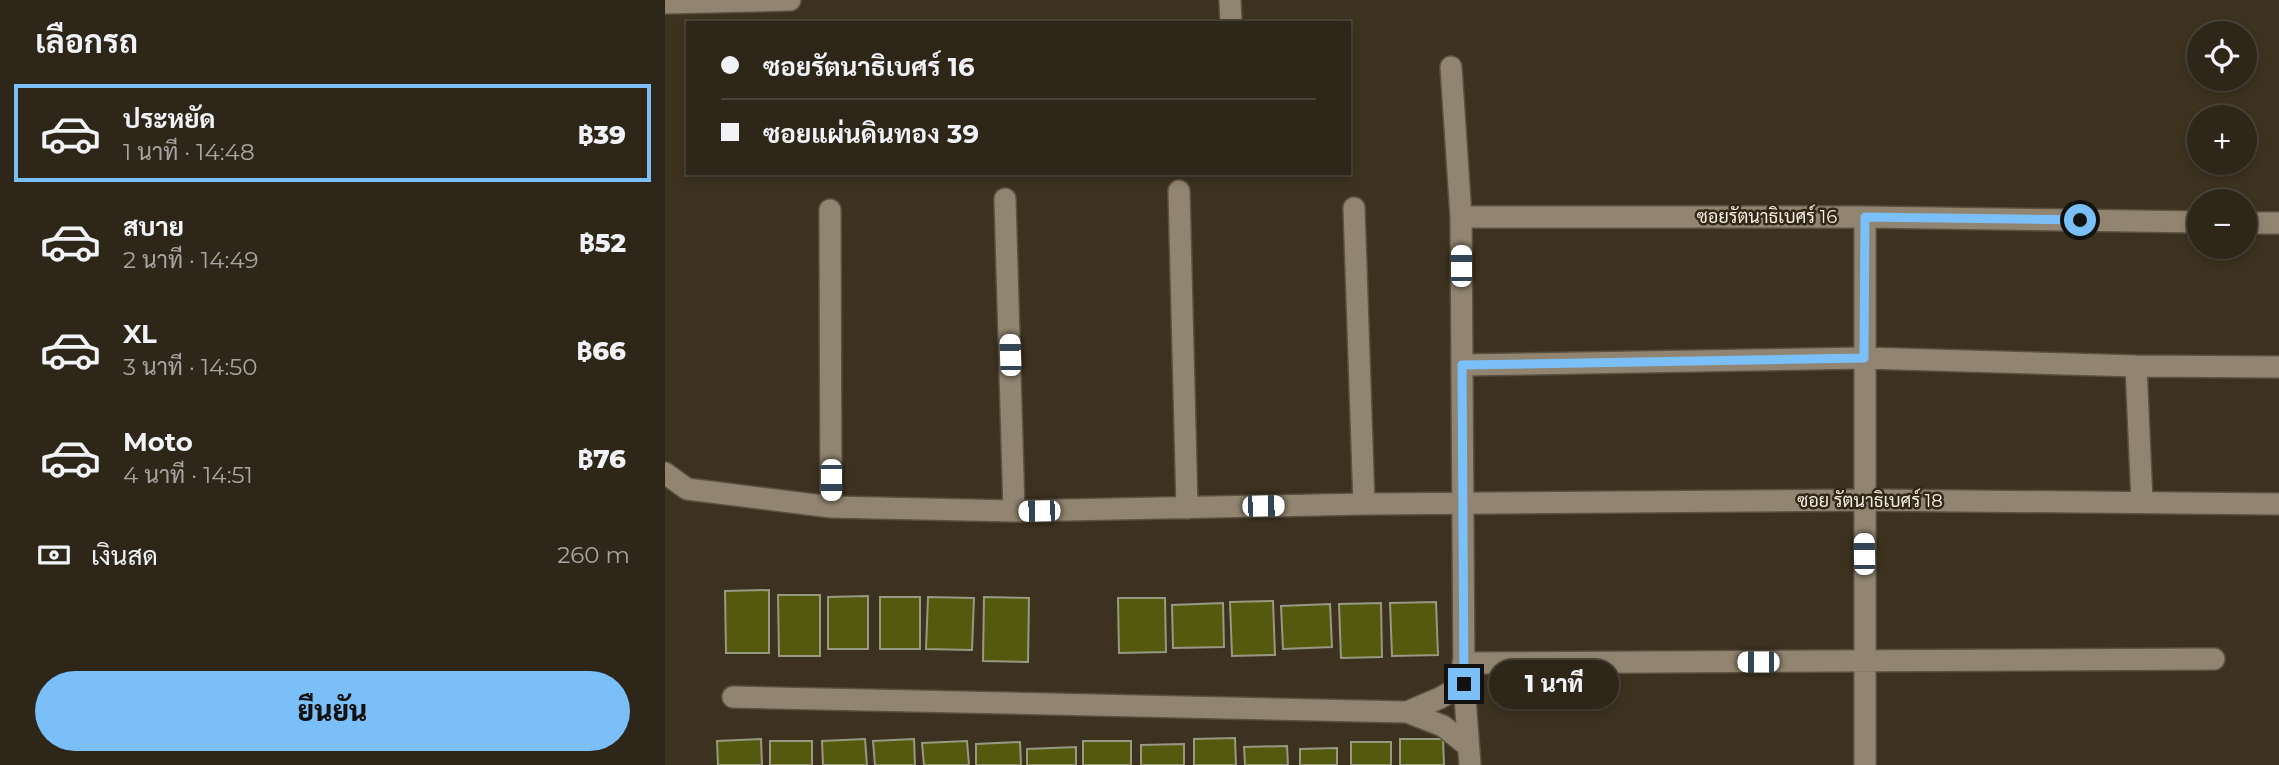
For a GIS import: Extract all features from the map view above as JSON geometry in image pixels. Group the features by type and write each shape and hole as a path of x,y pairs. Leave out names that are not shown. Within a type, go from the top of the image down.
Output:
{"street":[{"path":"665,3 790,0"},
{"path":"1230,0 1231,21"},
{"path":"1451,67 1461,217 1463,673 1469,755"},
{"path":"1179,191 1187,508"},
{"path":"1005,199 1014,511"},
{"path":"1354,208 1364,504"},
{"path":"830,210 831,507"},
{"name":"ซอยรัตนาธิเบศร์ 16","path":"1461,217 1865,217 2187,222"},
{"path":"1865,217 1865,765"},
{"path":"2257,223 2279,223"},
{"path":"1462,365 1864,358 2136,366 2279,367"},
{"path":"2136,366 2142,502"},
{"name":"ซอย รัตนาธิเบศร์ 18","path":"665,473 687,489 831,507 1014,511 1364,504 1864,500 2279,504"},
{"path":"1407,712 1440,698 1463,673 1865,662 2214,659"},
{"path":"733,697 1407,712 1443,726 1469,755"}],"building":[{"path":"769,590 769,653 726,653 725,591"},
{"path":"778,595 820,595 820,656 779,656"},
{"path":"868,596 868,649 828,649 828,597"},
{"path":"880,597 920,597 920,649 880,649"},
{"path":"928,597 974,598 972,650 926,649"},
{"path":"984,597 1029,598 1028,662 983,661"},
{"path":"1118,598 1165,598 1166,652 1119,653"},
{"path":"1273,601 1275,655 1232,656 1230,602"},
{"path":"1436,602 1438,655 1392,656 1390,603"},
{"path":"1223,603 1224,647 1173,648 1172,605"},
{"path":"1381,603 1382,657 1341,658 1339,604"},
{"path":"1330,604 1332,647 1283,649 1281,606"},
{"path":"1235,738 1236,765 1194,765 1194,739"},
{"path":"761,739 762,765 718,765 717,741"},
{"path":"865,739 867,765 823,765 822,741"},
{"path":"914,739 915,765 875,765 873,741"},
{"path":"1400,739 1443,739 1444,765 1400,765"},
{"path":"770,741 812,741 812,765 770,765"},
{"path":"967,741 969,765 924,765 922,743"},
{"path":"1083,741 1131,741 1131,765 1083,765"},
{"path":"1020,742 1021,765 976,765 976,744"},
{"path":"1351,742 1391,742 1391,765 1351,765"},
{"path":"1184,744 1184,765 1141,765 1141,745"},
{"path":"1287,746 1288,765 1245,765 1244,747"},
{"path":"1076,747 1076,765 1027,765 1027,749"},
{"path":"1337,748 1337,765 1300,765 1300,749"}],"route":[{"path":"1464,684 1462,365 1864,358 1865,217 2080,220"}]}
